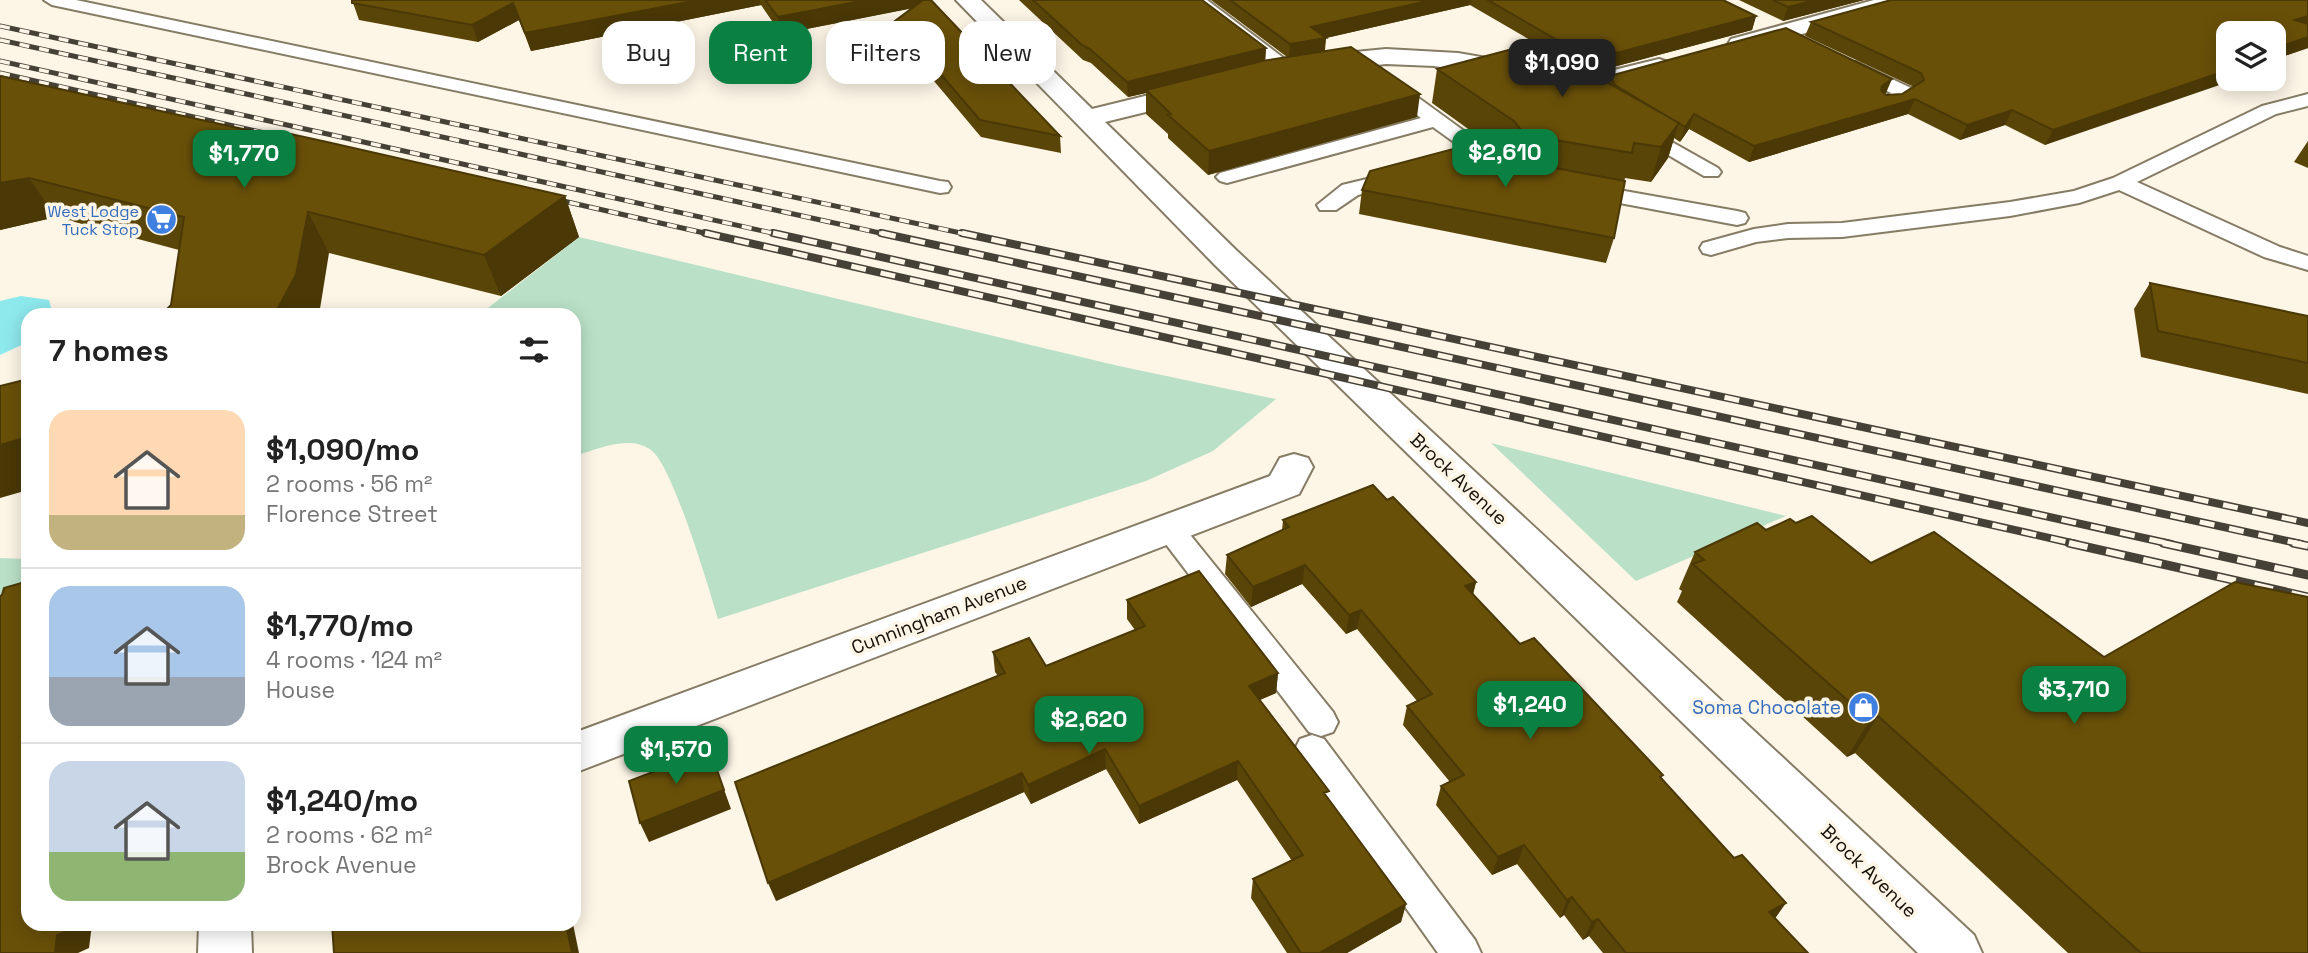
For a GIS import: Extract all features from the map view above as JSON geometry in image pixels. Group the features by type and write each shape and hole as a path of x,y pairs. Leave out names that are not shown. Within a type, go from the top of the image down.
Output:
{"street":[{"name":"Brock Avenue","path":"968,0 1236,267 1955,953"},
{"path":"1718,51 1791,37 1900,0"},
{"path":"1751,18 1791,37"},
{"path":"1263,75 1361,57 1453,59 1555,79 1588,81 1625,76 1681,61"},
{"path":"1088,117 1224,85"},
{"name":"Cunningham Avenue","path":"581,750 1285,485 1294,467"},
{"path":"225,931 225,953"}],"lane":[{"path":"52,0 940,187"},
{"path":"1196,0 1289,69"},
{"path":"1361,57 1377,76 1498,162 1509,177 1522,179"},
{"path":"1837,59 1906,93 1887,103"},
{"path":"1588,81 1601,106"},
{"path":"1711,248 1754,236 1842,230 2010,209 2079,197 2120,182 2258,116 2308,100"},
{"path":"1227,177 1436,120"},
{"path":"1623,120 1711,172"},
{"path":"1462,161 1486,154"},
{"path":"1328,205 1350,190 1424,171"},
{"path":"2120,182 2272,252 2308,263"},
{"path":"1563,186 1737,218"},
{"path":"1170,528 1317,736 1461,953"}],"green space":[{"path":"579,237 1119,366 1276,399 1213,451 1146,481 718,619 679,503 660,461 651,450 642,445 623,443 581,454 581,308 488,308"},
{"path":"1491,443 1786,516 1636,581"},
{"path":"0,558 21,559 21,605 0,612"}],"water":[{"path":"21,296 49,300 51,308 21,308 21,345 0,355 0,301"}],"building":[{"path":"352,0 699,0 525,33 513,3 472,25 352,3"},
{"path":"765,0 866,0 778,17"},
{"path":"923,0 931,0 959,30 959,84 1011,84 1060,136 980,120 945,79 945,21 895,21"},
{"path":"1033,0 1202,0 1266,48 1127,82"},
{"path":"1230,0 1432,0 1311,27 1326,38 1290,44"},
{"path":"1488,0 1723,0 1756,16 1605,56 1562,53 1574,50"},
{"path":"1773,0 1816,0 1788,7"},
{"path":"1891,0 2308,0 2308,16 2295,20 2308,24 2308,37 2286,45 2286,21 2216,21 2216,74 2053,130 2012,110 1967,125 1915,99 1754,146 1694,114 1685,127 1615,85 1610,76 1786,28 1892,79 1882,86 1881,90 1886,95 1902,94 1924,80 1921,73 1811,22"},
{"path":"1351,47 1420,94 1209,151 1168,115 1171,114 1146,90 1262,61"},
{"path":"1520,47 1589,57 1601,79 1679,123 1661,147 1634,143 1632,153 1525,135 1514,121 1437,69"},
{"path":"0,76 284,138 291,134 565,196 484,255 308,212 296,275 278,308 168,308 171,305 184,217 29,178 0,183"},
{"path":"1487,140 1506,159 1625,181 1614,238 1362,190 1370,171"},
{"path":"2150,283 2308,316 2308,363 2158,331"},
{"path":"21,381 21,439 0,445 0,386"},
{"path":"1373,485 1387,500 1393,497 1476,582 1465,586 1520,644 1534,638 1663,775 1660,777 1734,858 1742,855 1786,903 1769,912 1808,953 1626,953 1598,919 1592,922 1572,897 1567,900 1524,845 1498,857 1441,786 1464,775 1407,706 1432,694 1361,610 1349,615 1305,565 1253,587 1227,555 1289,527 1283,520"},
{"path":"1812,516 1871,563 1934,532 2104,657 2235,582 2308,597 2308,953 2141,953 1878,716 1870,720 1693,564 1704,560 1695,552 1757,523 1766,530 1790,519 1796,523"},
{"path":"1199,571 1278,673 1249,686 1329,791 1324,793 1406,904 1319,953 1301,953 1253,879 1303,855 1238,761 1139,806 1105,749 1028,785 1022,773 768,883 735,782 1005,673 993,652 1029,638 1046,666 1145,626 1127,600"},
{"path":"21,583 21,931 69,931 57,935 55,953 0,953 0,596 4,588"},
{"path":"710,750 724,790 640,823 629,781"},
{"path":"332,931 567,931 572,953 334,953"}],"railway":[{"path":"0,26 970,235"},
{"path":"0,40 889,235"},
{"path":"0,61 781,235"},
{"path":"0,73 304,142"},
{"path":"550,198 713,235"},
{"path":"705,233 2076,544"},
{"path":"773,233 2171,544"},
{"path":"881,233 2301,544"},
{"path":"962,233 2308,523"},
{"path":"2069,543 2308,597"},
{"path":"2163,543 2308,575"},
{"path":"2293,543 2308,546"}],"place":[{"name":"West Lodge Tuck Stop","path":"162,220"},
{"name":"Soma Chocolate","path":"1864,707"}]}
